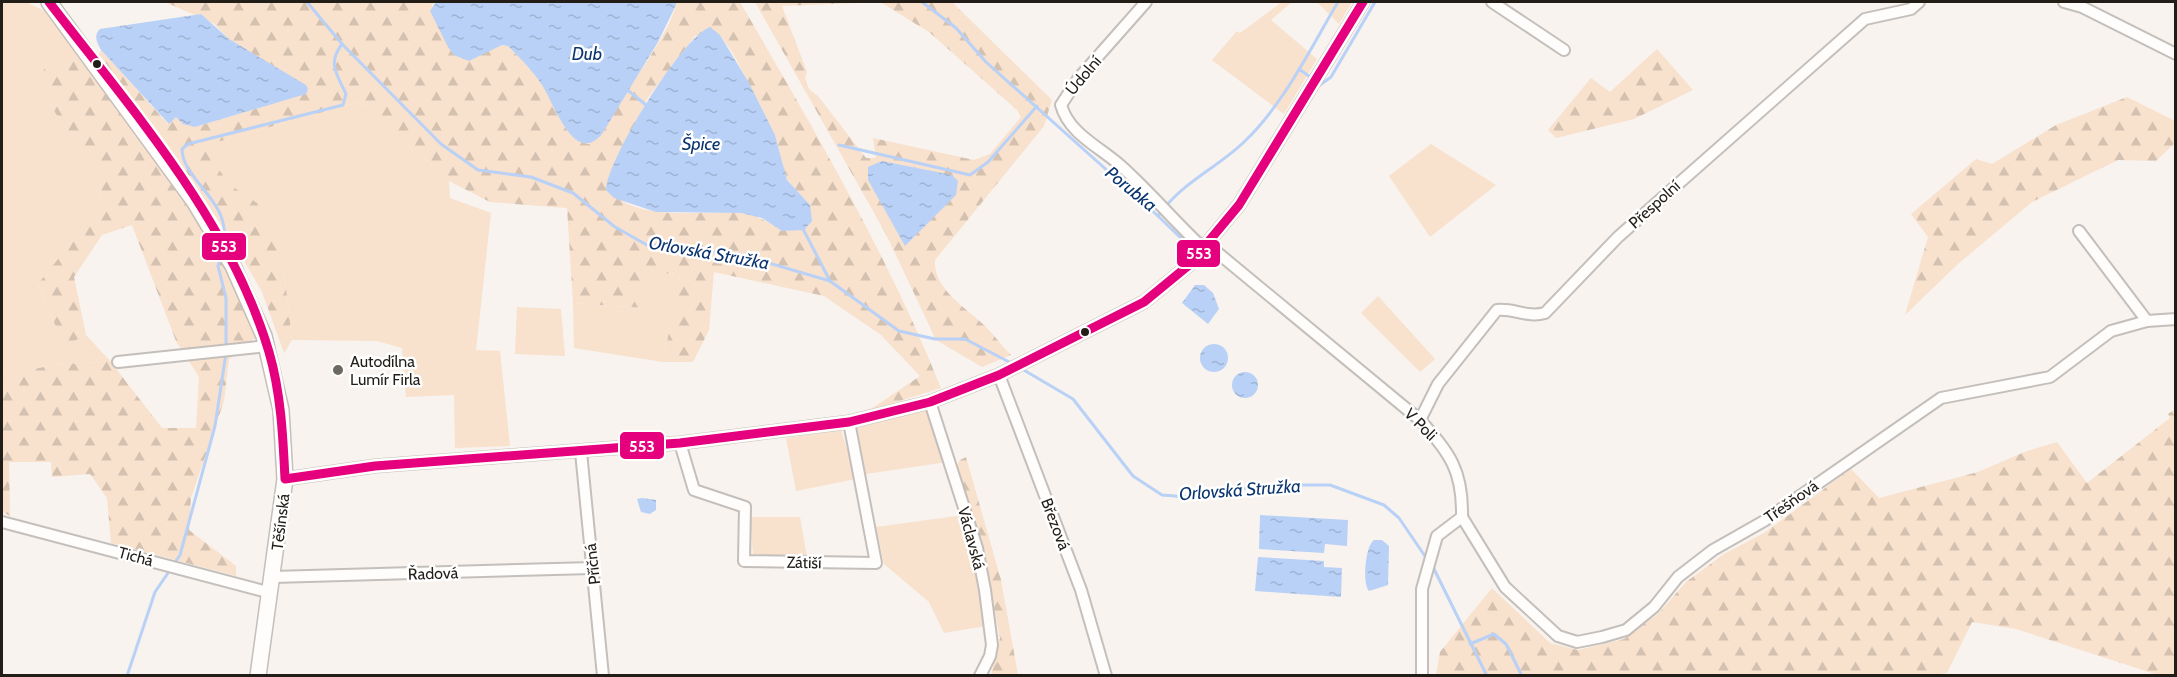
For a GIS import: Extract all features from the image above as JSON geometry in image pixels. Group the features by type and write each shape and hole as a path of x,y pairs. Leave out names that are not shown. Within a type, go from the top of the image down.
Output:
{"main road":[{"name":"Těšínská","path":"49,2 156,145 208,226 233,266 251,303 267,346 281,410 285,479 258,675"}],"street":[{"name":"Údolní","path":"1146,2 1078,79 1061,105 1064,117 1077,131 1121,166 1205,246"},
{"path":"285,479 375,466 680,443 849,422 930,402 999,375 1144,302 1189,265 1239,205 1363,2"},
{"path":"1492,2 1564,50"},
{"name":"Přespolní","path":"1420,420 1438,384 1497,310 1509,308 1532,316 1545,312 1634,222 1864,19 1911,9 1919,2"},
{"path":"2064,2 2082,7 2175,54"},
{"path":"2079,231 2147,321"},
{"name":"V Poli","path":"1205,246 1420,420 1449,453 1463,490 1462,517"},
{"name":"Třešňová","path":"1462,517 1505,587 1558,636 1577,642 1602,637 1626,630 1654,607 1678,577 1713,550 1764,521 1941,398 2050,377 2111,331 2147,321 2175,319"},
{"path":"118,362 267,346"},
{"name":"Březová","path":"999,375 1081,590 1106,675"},
{"name":"Václavská","path":"930,402 977,548 985,590 992,645 990,656 980,675"},
{"name":"Zátiší","path":"680,443 694,490 745,507 744,561 876,563 849,422"},
{"name":"Příčná","path":"581,452 603,675"},
{"path":"1422,675 1422,589 1437,536 1462,517"},
{"name":"Tichá","path":"2,522 271,593"},
{"name":"Řadová","path":"273,577 592,568"}],"green space":[{"path":"2,2 26,2 45,11 79,56 35,83 101,180 100,207 38,285 64,345 86,335 110,361 53,365 2,376"},
{"path":"165,2 436,2 431,5 490,50 502,45 508,46 543,86 566,129 580,141 589,144 653,52 673,14 676,2 740,2 873,240 941,388 868,411 920,376 881,335 824,296 714,272 709,330 693,362 663,362 680,276 645,269 644,308 573,303 567,208 490,202 449,181 417,150 393,141 369,106 355,103 203,146 229,184 257,203 282,253 292,340 284,353 262,292 235,245 99,55 101,50 168,124 176,117 195,127 305,94 308,89 229,39 213,23","holes":["720,35 734,55 775,135 787,180 810,205 782,231 752,215 668,213 632,206 617,198 606,186 647,99 695,36"]},
{"path":"755,2 880,2 952,2 1052,100 1044,126 935,260 939,280 945,289 985,326 1011,355 982,367 936,340 886,234","holes":["880,2 929,32 1017,110 1021,117 990,154 974,160 873,138 876,158 866,158 818,96 809,89 805,78 807,72 782,6","868,167 905,246 869,180"]},
{"path":"1282,2 1292,2 1271,20 1317,59 1284,114 1212,60 1237,31 1240,33"},
{"path":"1317,2 1352,2 1339,24"},
{"path":"1657,49 1693,90 1634,119 1556,138 1548,130 1591,78 1610,92"},
{"path":"79,56 187,205 232,275 259,335 229,359 224,401 191,498 189,530 236,566 236,576 111,543 107,498 90,474 52,477 51,462 9,462 10,516 2,512 2,376 53,365 110,361 162,428 196,428 199,377 176,341 132,225 102,235 74,277 86,335 64,346 38,284 100,207 101,180 35,83 52,58"},
{"path":"2127,97 2175,121 2175,143 2156,161 2118,160 2032,202 1958,264 1905,315 1928,237 1911,214 1976,159 1992,164 2056,125"},
{"path":"355,103 369,106 393,141 417,150 449,181 450,198 491,213 476,350 500,351 510,446 455,448 454,395 406,397 402,348 377,341 292,340 282,253 257,203 229,184 202,146"},
{"path":"1431,144 1496,185 1430,237 1389,176"},
{"path":"645,269 680,276 663,362 574,348 573,303 643,308"},
{"path":"1378,296 1435,359 1420,372 1361,313"},
{"path":"517,307 561,309 565,356 515,354"},
{"path":"926,409 947,462 866,474 857,428"},
{"path":"2175,409 2175,675 2158,675 2016,629 1972,622 1947,673 1933,675 1436,675 1440,652 1492,588 1550,643 1578,650 1624,639 1658,614 1686,582 1724,554 1764,533 1851,469 1879,498 1978,472 2027,451 2057,442 2087,483 2170,418 2168,414"},
{"path":"841,430 856,479 796,491 786,438"},
{"path":"966,457 1001,580 1018,675 991,675 1000,638 982,550 956,467 960,460"},
{"path":"964,515 992,625 944,633 929,602 884,564 876,527"},
{"path":"750,517 800,517 807,557 753,554"}],"water":[{"name":"Dub","path":"436,2 676,2 676,5 658,42 602,134 592,142 582,143 566,129 538,80 508,46 502,45 469,61 454,55 430,11"},
{"path":"201,14 229,39 306,85 308,89 306,94 195,127 183,124 176,117 169,124 101,50 96,39 100,29"},
{"name":"Špice","path":"710,27 720,35 749,83 775,135 787,180 810,205 812,221 804,230 782,231 762,218 741,213 656,212 614,198 606,190 619,153 648,101 682,53 697,36"},
{"path":"882,161 952,175 958,181 956,195 905,246 868,180 868,167"},
{"path":"1195,285 1204,285 1213,293 1219,309 1208,324 1182,303"},
{"path":"1214,344 1224,348 1228,358 1224,368 1214,372 1204,368 1200,358 1204,348"},
{"path":"1245,372 1254,376 1258,385 1254,394 1245,398 1236,394 1232,385 1236,376"},
{"path":"637,499 656,500 656,510 650,514 641,512"},
{"path":"1260,515 1348,520 1347,546 1325,544 1324,553 1259,549"},
{"path":"1374,540 1382,540 1389,546 1388,585 1369,591 1366,581 1366,565 1368,550"},
{"path":"1258,557 1324,561 1324,567 1342,568 1341,597 1255,591"}],"waterway":[{"name":"Orlovská Stružka","path":"307,2 342,44 441,144 478,170 531,177 573,193 615,227 647,245 738,254 830,281 899,331 935,339 965,339 1013,364"},
{"name":"Porubka","path":"922,2 956,28 986,62 1158,216 1162,211"},
{"name":"Porubka","path":"1166,206 1184,188 1234,151 1272,111 1296,75 1338,2"},
{"path":"1318,83 1320,85 1331,77 1375,2"},
{"path":"223,241 224,227 220,215 214,203 190,171 184,160 182,149 188,144 343,105 346,94 334,63 337,51 342,44"},
{"path":"1299,69 1313,79"},
{"path":"625,88 646,105"},
{"path":"839,145 970,175 988,162 1037,106"},
{"path":"1158,216 1186,243"},
{"path":"802,227 830,281"},
{"path":"220,256 218,266 226,298 226,347"},
{"path":"174,564 180,555 215,426 226,353"},
{"name":"Orlovská Stružka","path":"1022,369 1073,399 1133,476 1162,495 1188,497 1267,485 1330,485 1384,505 1399,518 1427,559"},
{"name":"Orlovská Stružka","path":"1433,567 1487,676"},
{"path":"127,676 155,592 170,570"},
{"path":"1470,644 1494,634 1506,644 1522,676"}],"transit line":[{"name":"553","path":"49,2 175,168 204,211 230,257 252,303 273,368 281,415 285,479 375,466 680,443 849,422 930,402 999,375 1144,302 1189,265 1239,205 1363,2"}],"place":[{"name":"Autodílna Lumír Firla","path":"338,370"}]}
